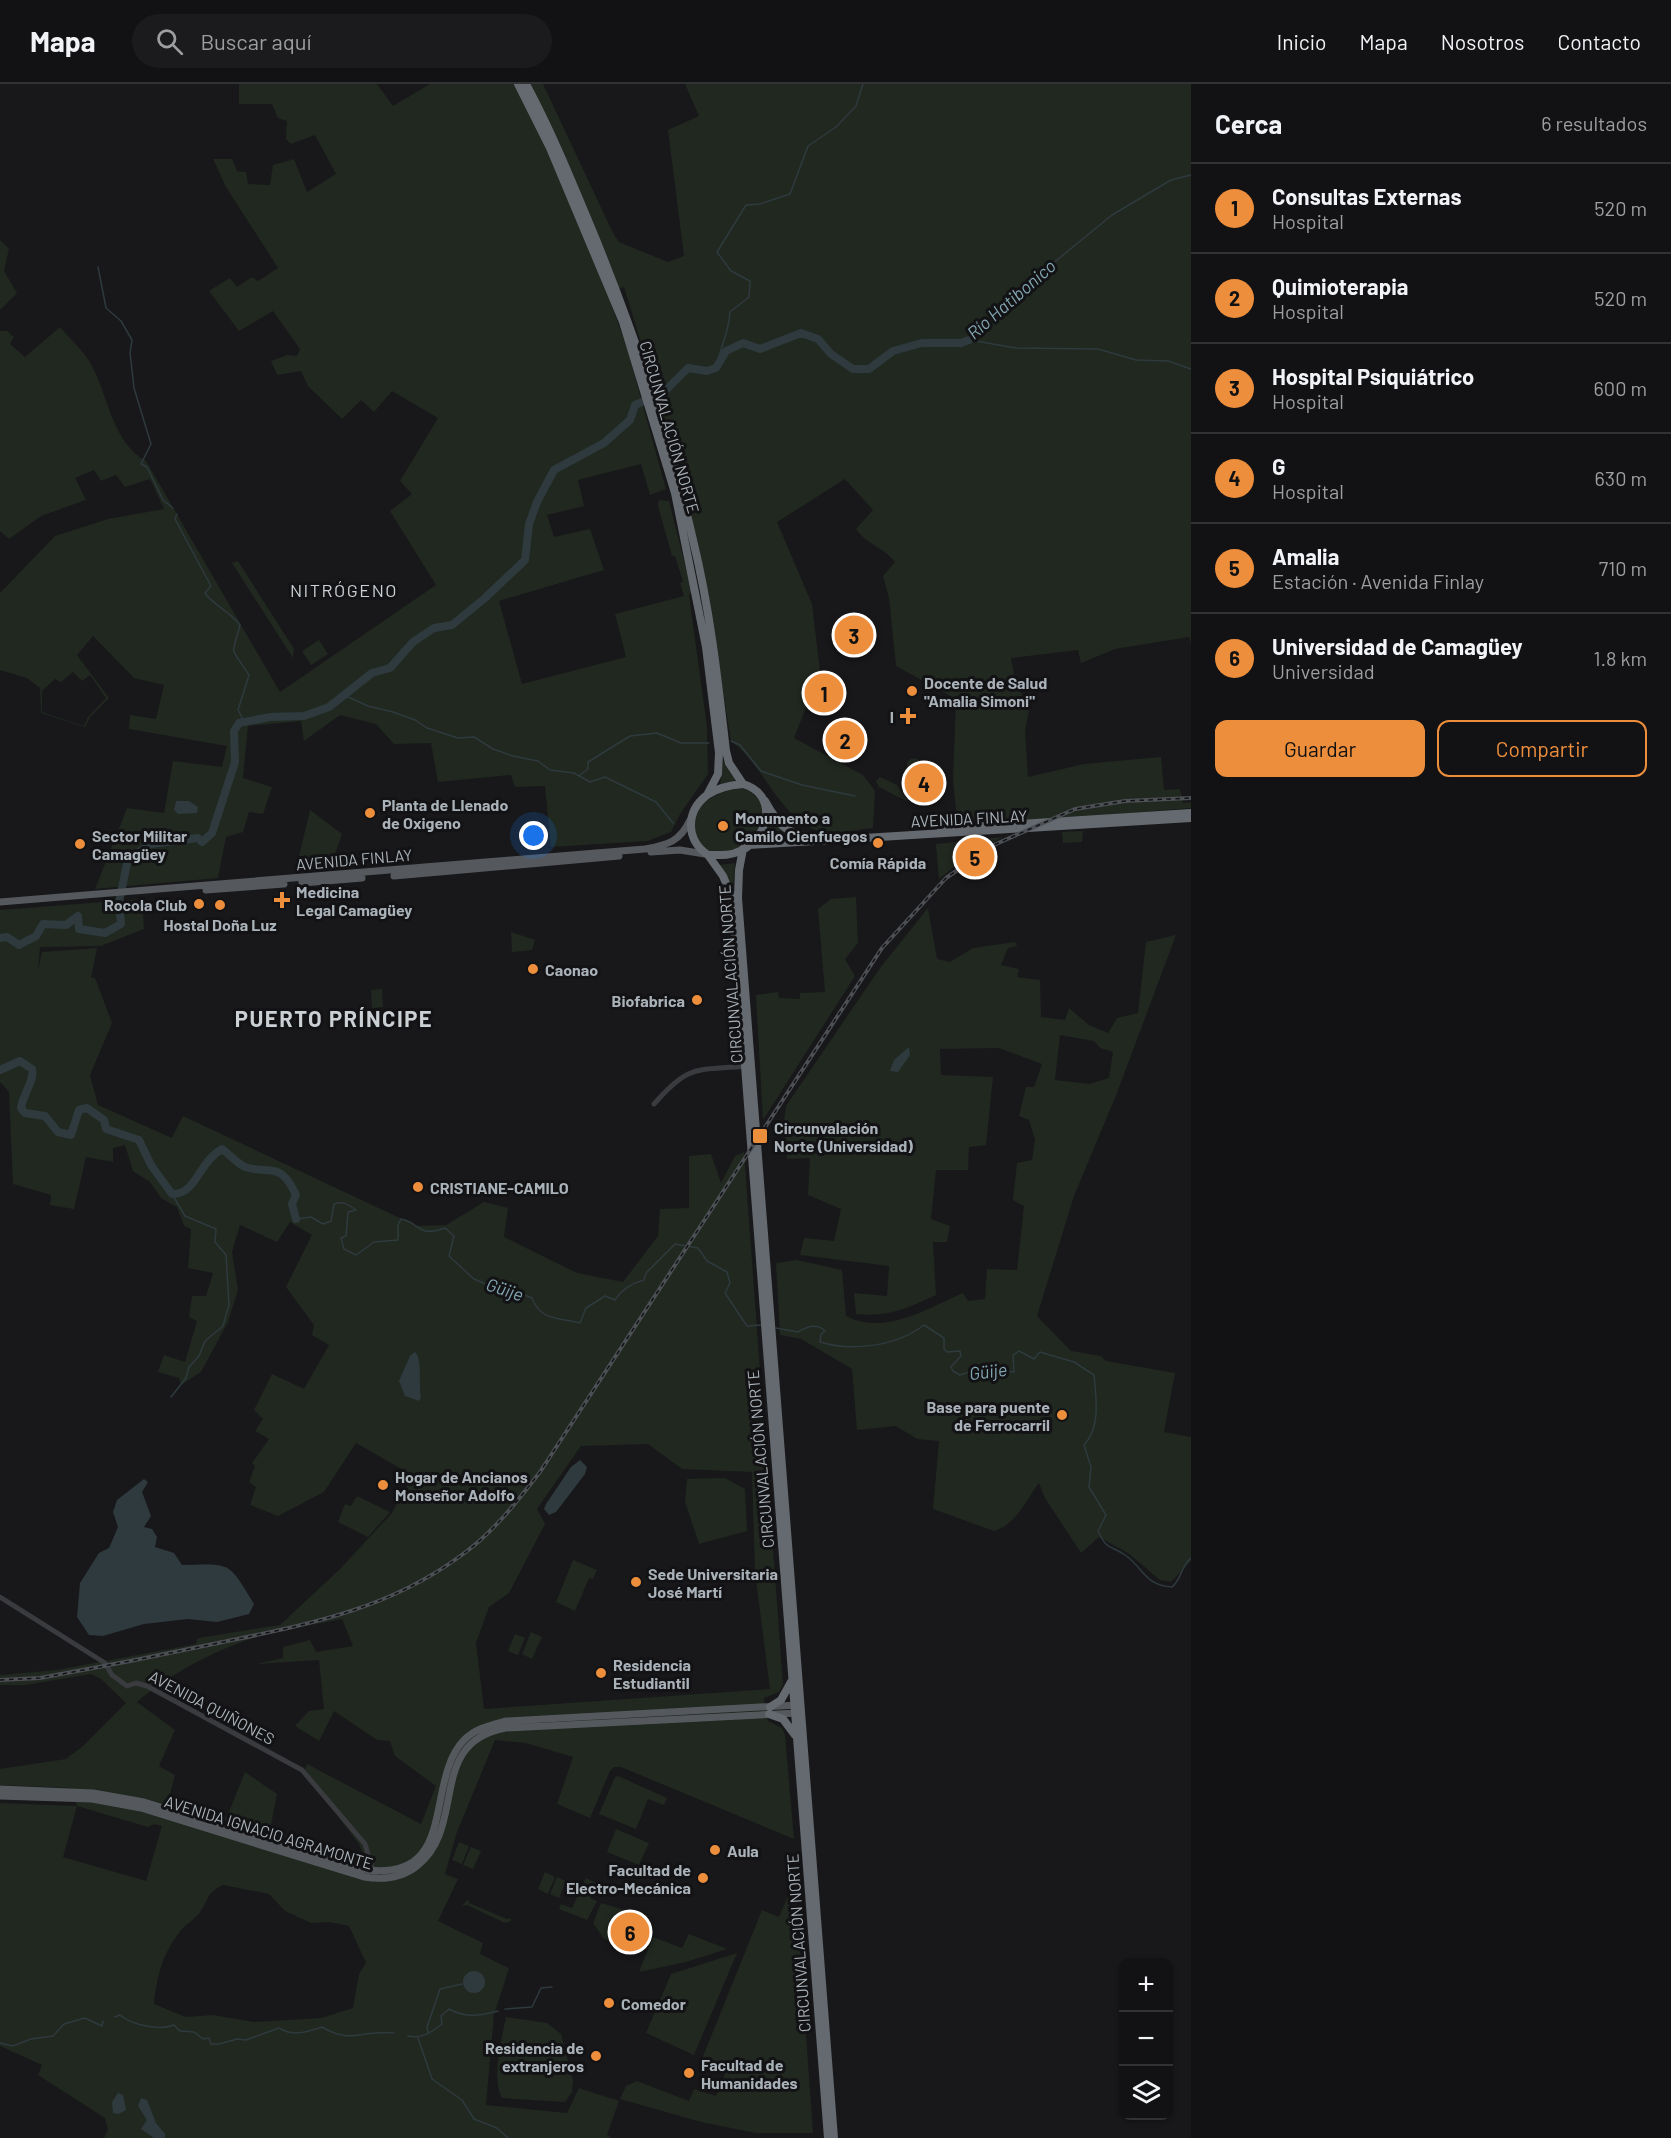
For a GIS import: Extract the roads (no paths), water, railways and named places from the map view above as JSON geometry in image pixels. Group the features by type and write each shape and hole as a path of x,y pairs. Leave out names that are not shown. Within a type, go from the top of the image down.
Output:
{"highway":[{"name":"CIRCUNVALACIÓN NORTE","path":"518,84 550,148 615,302 646,383"},
{"name":"CIRCUNVALACIÓN NORTE","path":"526,84 581,204 628,320 694,542 711,638 726,751 729,763 743,784"},
{"name":"CIRCUNVALACIÓN NORTE","path":"678,492 706,647 719,753 718,774 707,795"},
{"path":"743,784 758,790 765,801 765,819 746,847 728,855 708,855 699,849 692,838 693,813 707,795 721,788 743,784"},
{"name":"AVENIDA FINLAY","path":"765,801 778,823 802,836 1191,813"},
{"name":"AVENIDA FINLAY","path":"746,847 1191,819"},
{"name":"CIRCUNVALACIÓN NORTE","path":"746,847 739,870 738,898 747,1066"},
{"name":"CIRCUNVALACIÓN NORTE","path":"708,855 723,876 732,898 809,1855"},
{"name":"CIRCUNVALACIÓN NORTE","path":"768,1332 793,1679 798,1709 797,1740 834,2138"},
{"path":"793,1679 781,1700 769,1711 788,1723 797,1740"},
{"name":"CIRCUNVALACIÓN NORTE","path":"811,1875 828,2138"}],"main road":[{"name":"AVENIDA FINLAY","path":"0,907 645,849 674,842 682,836 693,813"},
{"name":"AVENIDA FINLAY","path":"128,894 539,865 680,850 708,855"},
{"name":"AVENIDA FINLAY","path":"0,902 106,896"},
{"name":"AVENIDA IGNACIO AGRAMONTE","path":"0,1796 92,1799 129,1806 186,1821 364,1877 378,1879 406,1873 428,1857 442,1831 454,1769 471,1743 485,1733 506,1728 798,1709"},
{"name":"AVENIDA IGNACIO AGRAMONTE","path":"0,1789 93,1793 144,1802 373,1871 398,1867 417,1857 425,1848 436,1827 446,1775 452,1758 464,1740 482,1728 506,1721 769,1711"}],"street":[{"path":"654,1104 673,1082 693,1070 747,1066"},
{"name":"AVENIDA QUIÑONES","path":"0,1598 105,1663 112,1675 127,1686 136,1683 147,1686 302,1770 365,1844 373,1871 378,1879"}],"waterway":[{"path":"716,368 730,312 749,297 750,281 731,271 717,252 746,205 760,204 790,194 808,146 836,127 856,106 863,84"},
{"name":"Río Hatibonico","path":"969,340 978,335 1018,292 1112,215 1171,180 1191,175"},
{"path":"98,267 106,308 121,321 132,340 130,353 134,388 151,444 141,464 147,467 163,500 173,508"},
{"name":"Río Hatibonico","path":"0,938 7,937 19,945 36,936 43,924 66,925 78,916 79,929 105,933 121,924 119,902 128,859 151,844 198,838 202,842 212,833 235,762 234,731 239,723 270,717 304,716 329,707 372,673 390,668 413,642 434,628 452,625 525,560 529,524 537,502 554,470 604,443 630,420 635,405 664,392 688,368 707,371 716,368 726,351 743,343 760,349 801,333 818,339 831,354 853,369 869,369 893,351 922,343 961,343 969,340"},
{"path":"970,340 1016,348 1098,349 1136,360 1168,361 1191,369"},
{"path":"177,514 175,519 211,586 205,593 240,625 234,652 249,675 238,710 242,717 239,723"},
{"path":"344,695 368,706 415,720 427,728 458,738 474,737 493,749 538,761 550,770 574,773 590,782 605,777 656,802 673,823"},
{"path":"579,776 588,769 588,762 630,736 657,733 681,743 709,743"},
{"path":"731,741 740,745 761,771 802,785 855,796"},
{"name":"Güije","path":"0,1070 20,1061 32,1069 32,1078 21,1108 25,1113 45,1116 58,1132 71,1135 79,1110 87,1108 104,1120 106,1129 139,1140 151,1165 172,1194 187,1189 207,1162 222,1149 245,1167 279,1173 285,1177 296,1195 292,1204 296,1219"},
{"path":"171,1397 186,1378 189,1367 199,1356 205,1341 223,1326 229,1305 226,1255 215,1242 216,1229 185,1216 172,1194"},
{"name":"Güije","path":"296,1219 311,1217 323,1224 331,1221 334,1204 343,1203 350,1206 356,1210 348,1212 346,1236 341,1238 344,1249 356,1255 374,1242 398,1240 398,1225 401,1219 424,1231 445,1228 454,1236 449,1256 474,1279 492,1287 510,1289 532,1298 540,1311 551,1317 580,1323 586,1308 605,1296 615,1300 628,1287 644,1280 646,1273 675,1244 698,1248 707,1261 727,1272 730,1283 725,1293 747,1326 762,1325"},
{"name":"Güije","path":"776,1328 798,1332 815,1326 825,1331 821,1334 820,1342 860,1347 901,1338 924,1325 944,1338 944,1349 947,1352 960,1351 961,1356 951,1367 960,1375 979,1369 1014,1372 1013,1355 1019,1351 1034,1359 1040,1352 1074,1362 1094,1375 1095,1421 1093,1430 1084,1445 1091,1467 1089,1487 1106,1515 1098,1531 1101,1538 1107,1545 1131,1560 1150,1580 1163,1586 1172,1587 1191,1558"},
{"path":"428,2032 427,2027 440,1989 462,1984"},
{"path":"505,2009 532,2007 541,1988 552,1987"},
{"path":"408,2036 422,2036 434,2030 442,2024 441,2016 449,2009 461,2014 473,2015 498,2011"},
{"path":"115,2017 120,2015 131,2022 153,2027 174,2025 180,2031 194,2032 203,2039 209,2038 211,2044 237,2039 246,2040 279,2028 295,2033 322,2027 349,2036 394,2033"},
{"path":"0,2043 13,2046 31,2039 53,2036 64,2024 85,2018 102,2026 103,2021"},
{"path":"418,2038 432,2079 462,2100 474,2119 497,2128 508,2138"}],"railway":[{"path":"0,1680 40,1678 63,1674 286,1629 346,1613 403,1590 459,1557 493,1528 540,1472 882,948 946,878 996,844 1075,809 1125,801 1191,798"}],"place":[{"name":"Hospital Psiquiátrico","path":"854,635"},
{"name":"Docente de Salud \"Amalia Simoni\"","path":"912,691"},
{"name":"Consultas Externas","path":"824,693"},
{"name":"I","path":"908,716"},
{"name":"Quimioterapia","path":"845,740"},
{"name":"G","path":"924,783"},
{"name":"Planta de Llenado de Oxigeno","path":"370,813"},
{"name":"Monumento a Camilo Cienfuegos","path":"723,826"},
{"name":"Comía Rápida","path":"878,843"},
{"name":"Sector Militar Camagüey","path":"80,844"},
{"name":"Amalia","path":"975,857"},
{"name":"Medicina Legal Camagüey","path":"282,900"},
{"name":"Rocola Club","path":"199,904"},
{"name":"Hostal Doña Luz","path":"220,905"},
{"name":"Caonao","path":"533,969"},
{"name":"Biofabrica","path":"697,1000"},
{"name":"Circunvalación Norte (Universidad)","path":"760,1136"},
{"name":"CRISTIANE-CAMILO","path":"418,1187"},
{"name":"Base para puente de Ferrocarril","path":"1062,1415"},
{"name":"Hogar de Ancianos Monseñor Adolfo","path":"383,1485"},
{"name":"Sede Universitaria José Martí","path":"636,1582"},
{"name":"Residencia Estudiantil","path":"601,1673"},
{"name":"Aula","path":"715,1850"},
{"name":"Facultad de Electro-Mecánica","path":"703,1878"},
{"name":"Universidad de Camagüey","path":"630,1932"},
{"name":"Comedor","path":"609,2003"},
{"name":"Residencia de extranjeros","path":"596,2056"},
{"name":"Facultad de Humanidades","path":"689,2073"}],"district":[{"name":"NITRÓGENO","path":"344,590"},
{"name":"PUERTO PRÍNCIPE","path":"334,1018"}]}
